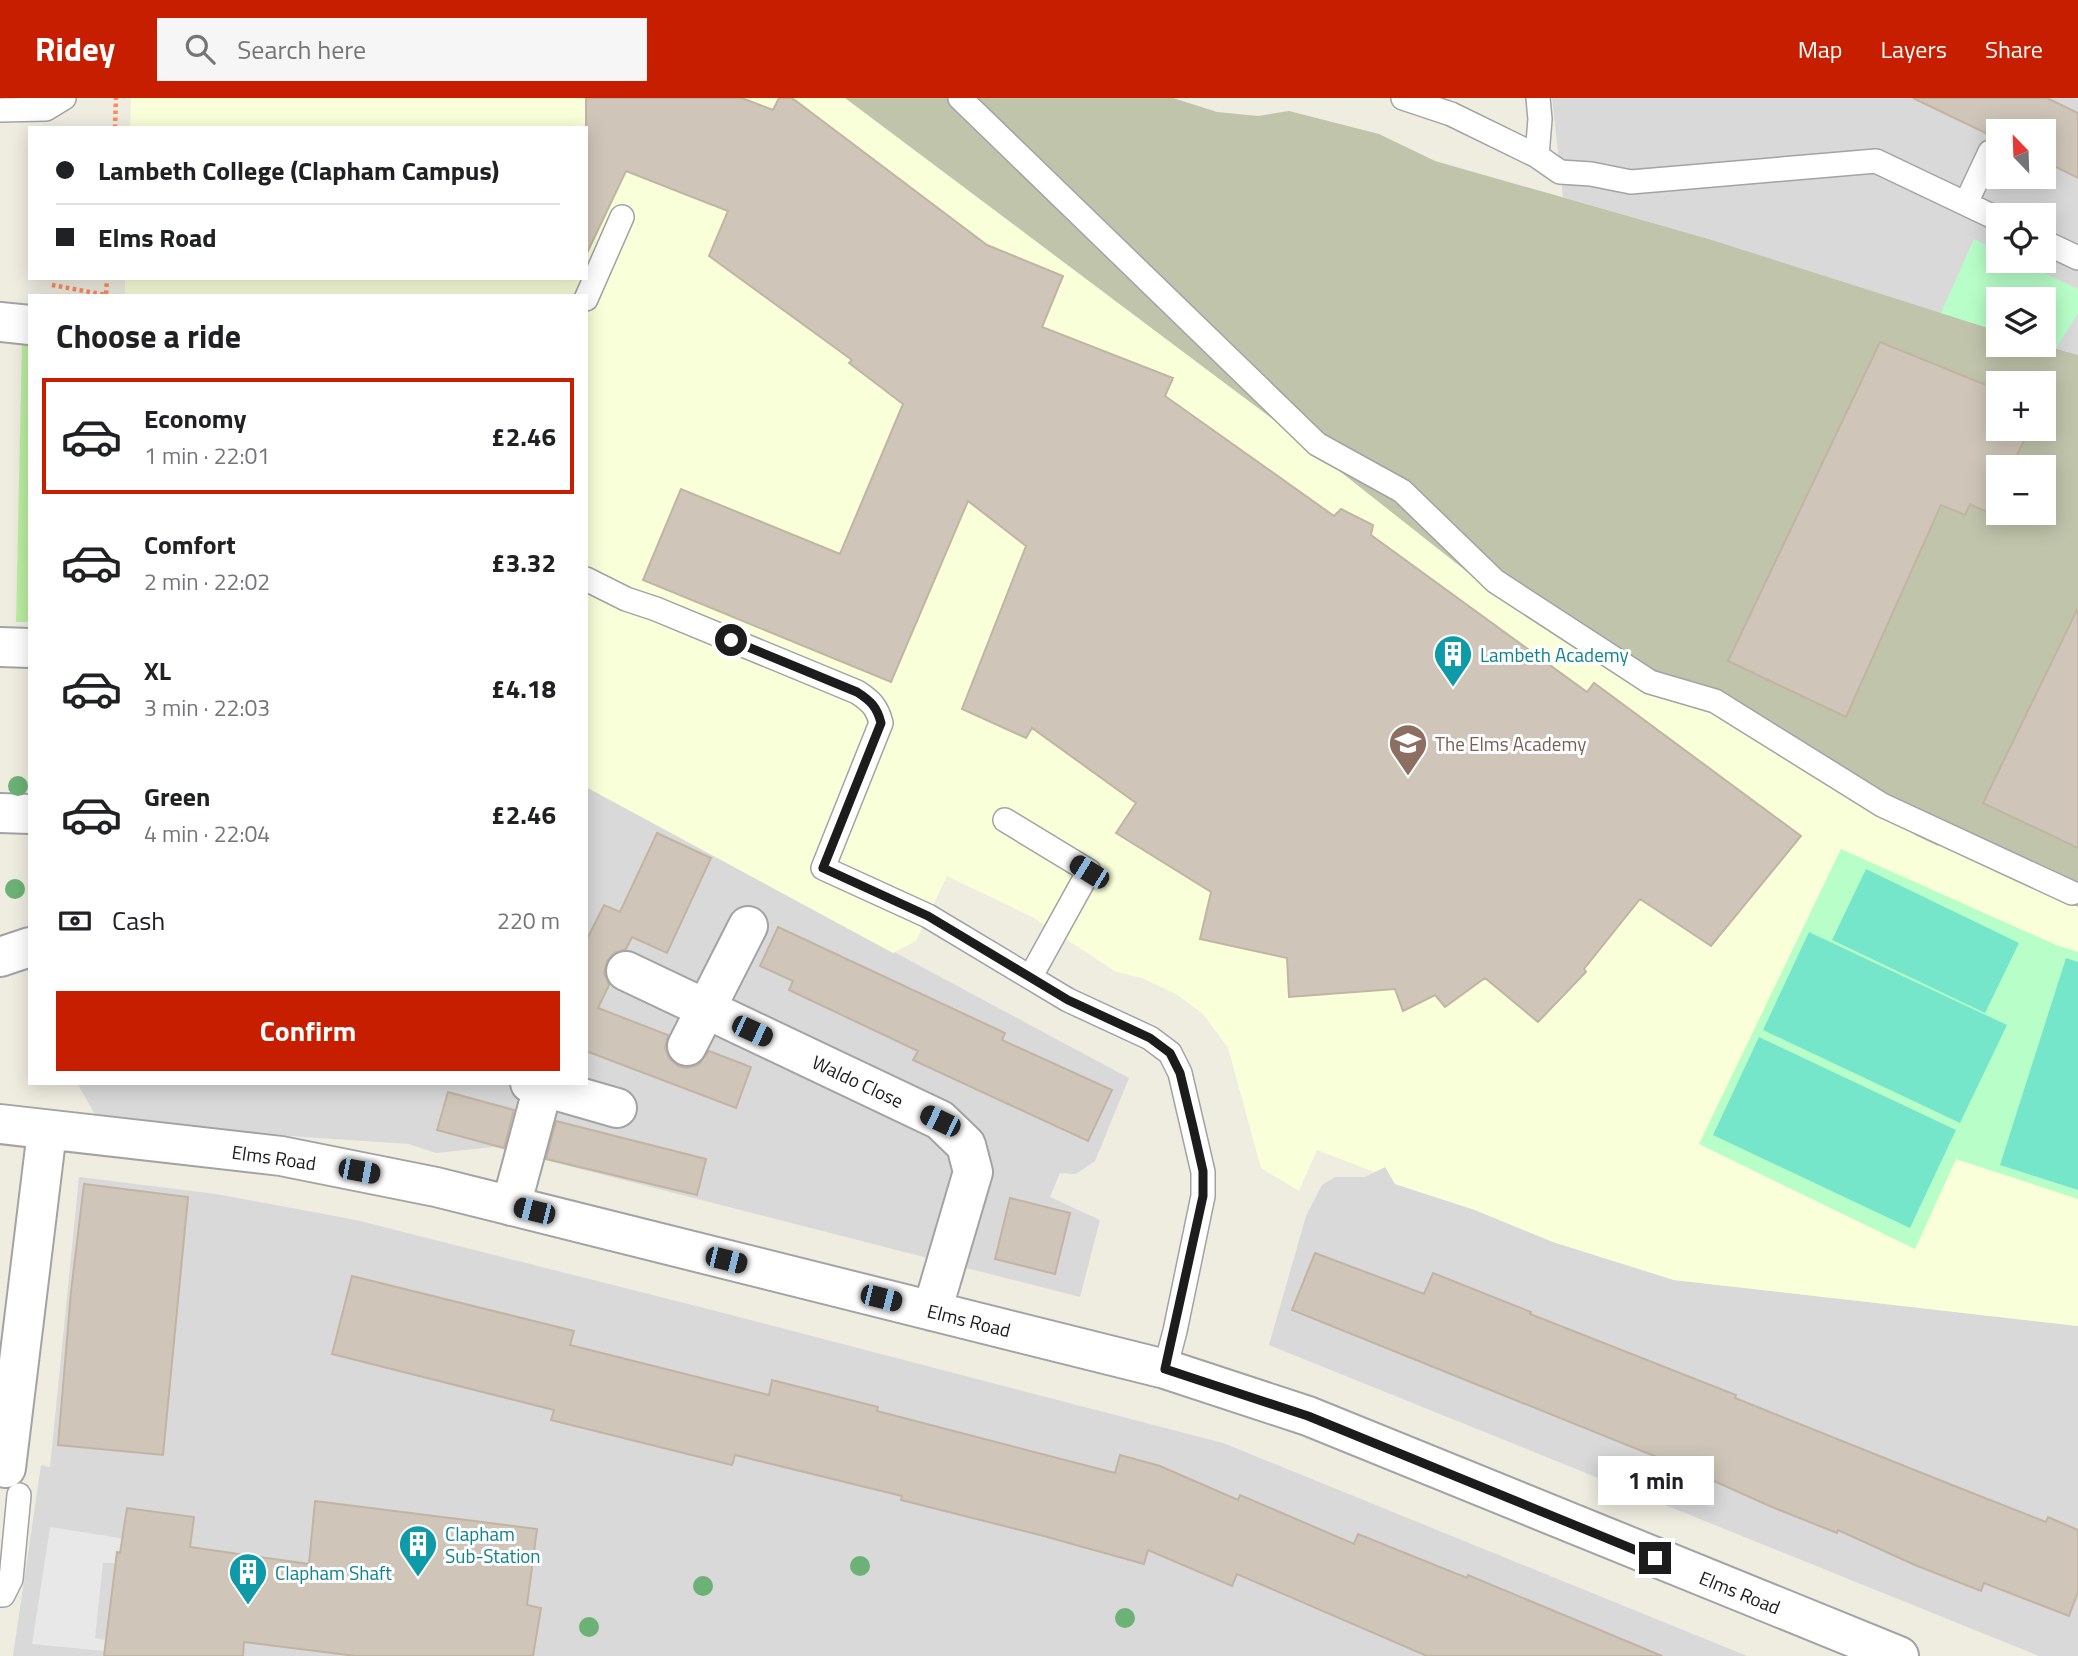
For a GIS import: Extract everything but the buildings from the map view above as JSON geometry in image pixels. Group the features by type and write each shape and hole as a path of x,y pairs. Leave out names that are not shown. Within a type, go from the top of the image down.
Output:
{"street":[{"path":"0,322 28,325"},
{"path":"0,647 28,648"},
{"path":"0,813 28,814"},
{"path":"687,1045 748,926"},
{"path":"0,957 28,948"},
{"name":"Waldo Close","path":"626,971 940,1121 966,1145 973,1172 932,1311"},
{"path":"512,1206 539,1085 617,1108"},
{"name":"Elms Road","path":"0,1125 281,1156 436,1186 1165,1369 1308,1416 1899,1656"},
{"path":"10,1481 6,1468 47,1131"}],"lane":[{"path":"0,110 46,109 64,98"},
{"path":"960,98 1317,444 1402,491 1495,581 1650,682 1715,701 1882,805 2073,893"},
{"path":"1404,98 1451,114 1537,156 1560,172 1591,174 1631,182 1876,161 1986,213"},
{"path":"1537,156 1540,119 1538,98"},
{"path":"1966,203 1986,160"},
{"path":"588,294 622,217"},
{"path":"2056,248 2078,258"},
{"path":"588,580 626,599 656,608 857,692 872,702 878,710 881,723 823,868 928,916 1068,1000 1150,1038 1170,1053 1180,1073 1203,1171 1203,1196 1165,1369"},
{"path":"1005,820 1089,872 1031,976"},
{"path":"0,1595 3,1595 12,1579 10,1481"}],"path":[{"path":"115,126 116,98"},
{"path":"44,284 100,294"}],"shaded area":[{"name":"The Elms Academy","path":"131,98 845,98 1294,435 1494,593 1709,708 1941,840 2078,907 2078,1326 1674,1280 1553,1242 1475,1210 1395,1184 1385,1167 1374,1172 1317,1150 1299,1191 1261,1168 1228,1048 1203,1014 1176,994 1142,978 1116,972 1034,918 947,876 916,941 893,953 588,788 588,294 125,294 125,280 588,280 588,126 130,126"},
{"path":"845,98 1173,98 1217,112 1258,116 1289,111 1379,134 1435,161 1709,239 1986,327 1986,357 2056,357 2056,349 2078,355 2078,907 1941,840 1938,846 1917,836 1709,708 1642,692 1494,593 1294,435"},
{"path":"1552,98 2078,100 2078,355 2056,349 2056,287 1986,287 1986,327 1709,239 1563,197"},
{"path":"588,788 1129,1078 1095,1161 1076,1174 1060,1173 1050,1197 1100,1220 1080,1297 494,1147 436,1153 409,1144 259,1134 96,1116 78,1085 588,1085"},
{"path":"1385,1167 1395,1184 1475,1210 1553,1242 1674,1280 2078,1326 2078,1656 2039,1656 1269,1345 1306,1216 1322,1185 1335,1177 1365,1177"},
{"path":"79,1177 216,1194 356,1220 1223,1443 1747,1656 13,1656 41,1465 50,1467"},
{"path":"50,1527 139,1541 137,1555 117,1552 116,1563 103,1563 95,1638 106,1640 105,1651 32,1644"}],"green space":[{"path":"1974,239 1986,245 1986,273 2044,273 2078,289 2078,313 2056,349 2056,287 1986,287 1986,327 1941,313"},
{"path":"22,341 28,342 28,622 16,622"},
{"path":"1841,849 2056,945 2078,952 2078,1199 1956,1159 1915,1249 1699,1144"},
{"path":"1866,869 2019,943 1985,1013 1832,940"},
{"path":"1809,932 2007,1025 1960,1123 1763,1030"},
{"path":"2066,958 2078,962 2078,1190 2000,1165"},
{"path":"1759,1037 1956,1130 1910,1228 1713,1135"}],"place":[{"name":"Lambeth Academy","path":"1453,688"},
{"name":"The Elms Academy","path":"1408,777"},
{"name":"Clapham Sub-Station","path":"418,1578"},
{"name":"Clapham Shaft","path":"248,1606"}],"route":[{"path":"731,640 857,692 872,702 878,710 881,723 823,868 928,916 1068,1000 1150,1038 1170,1053 1180,1073 1193,1127 1203,1171 1203,1196 1165,1369 1308,1416 1655,1558"}]}
